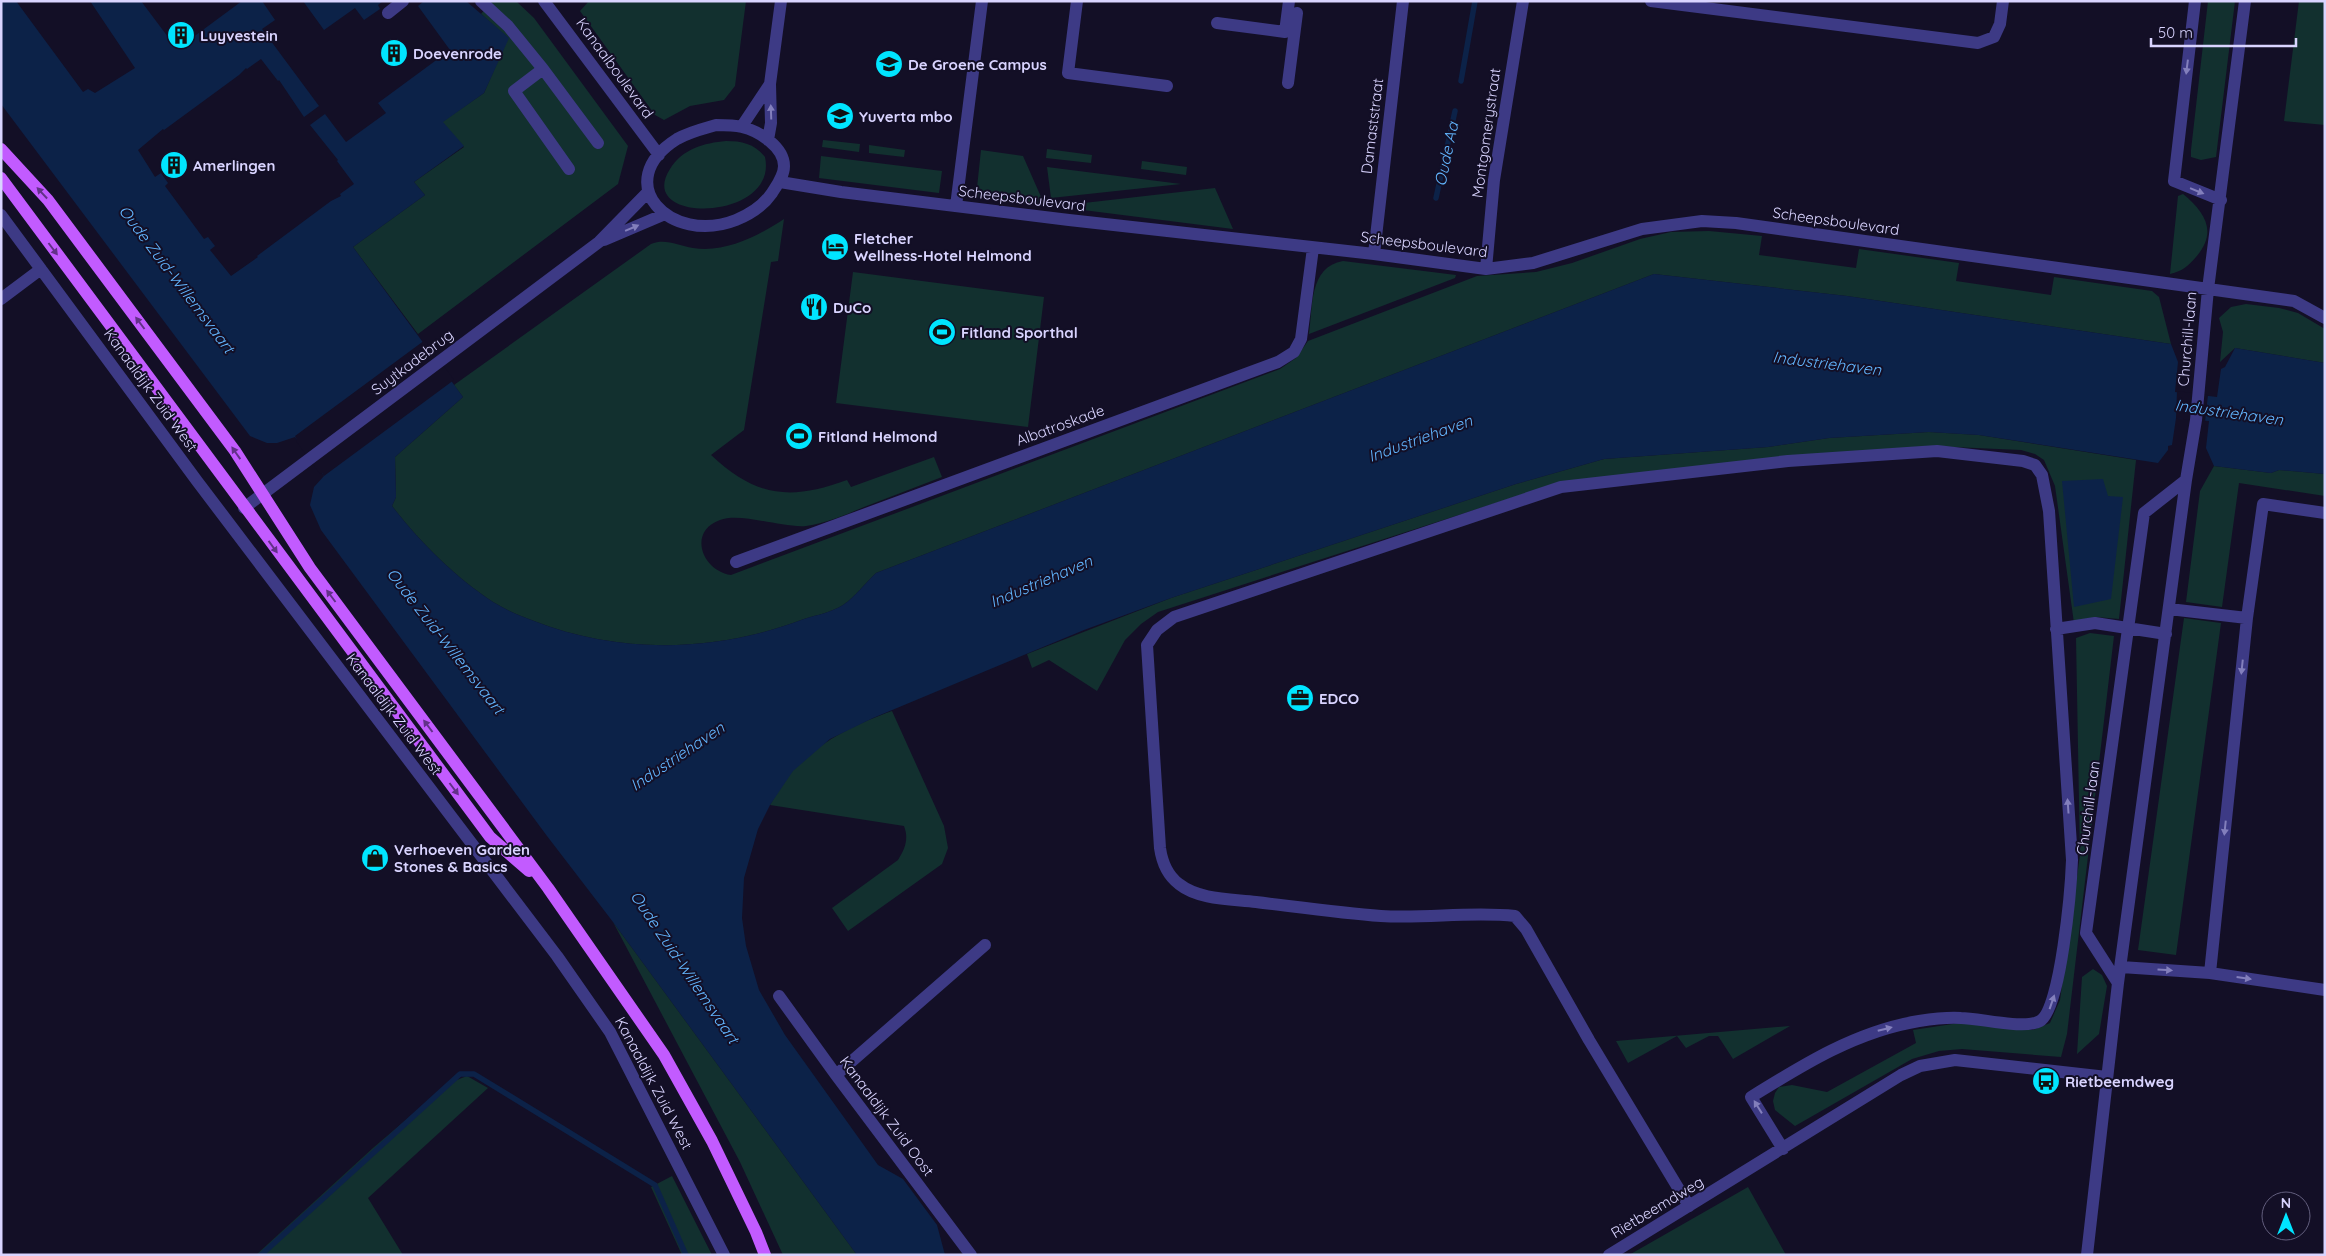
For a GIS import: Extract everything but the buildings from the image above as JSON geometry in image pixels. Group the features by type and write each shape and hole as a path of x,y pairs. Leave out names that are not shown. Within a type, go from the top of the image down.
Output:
{"main road":[{"name":"Kanaaldijk Zuid West","path":"1,149 48,200 235,451 310,568 548,888 664,1054 712,1141 756,1232 765,1255"},
{"name":"Kanaaldijk Zuid West","path":"1,178 216,466 244,508 490,837 548,888"}],"street":[{"path":"388,13 404,1"},
{"path":"481,1 508,26 543,69 598,143"},
{"path":"768,140 771,122 770,84 781,1"},
{"path":"956,206 982,1"},
{"path":"1078,1 1068,74 1167,86"},
{"path":"1216,23 1285,32 1289,1"},
{"name":"Damaststraat","path":"1374,254 1403,1"},
{"name":"Montgomerystraat","path":"1486,269 1494,180 1523,1"},
{"path":"1651,1 1978,43 1994,37 2000,24 2003,1"},
{"path":"2195,1 2174,181 2221,200"},
{"name":"Churchill-laan","path":"2087,1255 2118,984 2186,480 2196,420 2208,289 2221,200 2245,1"},
{"name":"Kanaalboulevard","path":"548,2 659,155"},
{"path":"1288,83 1298,13"},
{"path":"543,69 514,91 569,169"},
{"path":"742,126 770,84"},
{"path":"716,125 742,126 768,140 780,150 784,166 780,182 764,204 723,225 708,227 693,226 678,221 664,214 654,204 648,192 649,175 659,155 675,140 691,132 716,125"},
{"name":"Scheepsboulevard","path":"780,182 956,206 1374,254 1486,269 1534,263 1642,228 1702,221 1736,223 2294,301 2325,318"},
{"name":"Suytkadebrug","path":"244,508 599,242 648,192"},
{"name":"Suytkadebrug","path":"599,242 664,214"},
{"name":"Kanaaldijk Zuid West","path":"1,215 203,488 557,956 605,1024 724,1255"},
{"name":"Albatroskade","path":"736,562 1278,362 1294,352 1301,339 1313,248"},
{"path":"1,299 41,269"},
{"path":"1689,1206 1589,1040 1526,928 1515,916 1494,914 1383,916 1266,903 1192,892 1170,876 1162,862 1160,848 1147,645 1157,630 1174,618 1560,487 1788,461 1937,451 2023,461 2036,465 2042,475 2049,512 2072,860 2071,886 2057,986 2049,1010 2040,1021 2026,1024 1959,1017 1903,1024 1879,1030 1812,1059 1751,1096 1783,1148"},
{"name":"Churchill-laan","path":"2118,984 2086,933 2144,513 2186,480"},
{"path":"2210,973 2247,618 2263,504 2325,513"},
{"path":"2169,609 2247,618"},
{"path":"2056,629 2095,623 2166,634"},
{"path":"836,1075 985,945"},
{"path":"2121,967 2210,973 2325,990"},
{"name":"Kanaaldijk Zuid Oost","path":"779,996 971,1255"},
{"name":"Rietbeemdweg","path":"1609,1255 1901,1075 1941,1061 1972,1061 2107,1077"}],"green space":[{"path":"492,1 516,1 534,18 628,146 618,184 418,334 353,247 425,195 414,182 464,147 442,122 484,93 508,38 481,14"},
{"path":"589,1 746,1 735,86 724,100 690,106 664,120 655,115 580,11"},
{"path":"2208,1 2235,1 2216,157 2201,160 2191,157 2191,150"},
{"path":"2299,1 2325,1 2325,125 2284,121"},
{"path":"823,140 860,144 859,152 822,147"},
{"path":"726,141 748,144 765,157 763,178 751,194 732,204 709,208 688,207 672,200 664,187 670,169 675,162 694,148"},
{"path":"869,145 905,150 904,157 869,153"},
{"path":"1047,149 1092,155 1091,163 1046,158"},
{"path":"981,150 1023,156 1045,206 976,197"},
{"path":"821,156 942,171 939,193 819,178"},
{"path":"1142,161 1187,167 1186,175 1141,169"},
{"path":"1047,167 1181,184 1051,198"},
{"path":"1215,188 1233,229 1083,210 1084,203"},
{"path":"2183,194 2203,215 2207,231 2206,239 2203,248 2190,263 2182,270 2170,274 2178,196"},
{"path":"784,219 778,261 771,262 744,430 711,455 743,480 774,491 808,491 847,480 851,487 934,457 942,477 814,525 785,525 739,518 720,520 710,525 704,533 702,550 712,566 721,572 731,575 1280,369 1296,358 1308,341 1477,276 1536,272 1572,263 1640,239 1671,232 1709,231 1762,236 1759,255 1856,268 1859,249 1959,263 1956,281 2051,295 2054,277 2152,291 2159,297 2171,344 1847,296 1654,274 876,573 847,602 834,610 771,630 738,638 704,643 669,645 601,640 567,632 513,613 493,602 465,582 426,546 392,506 396,497 395,457 463,397 454,385 651,244 667,242 705,249 729,246 752,237"},
{"path":"1343,261 1456,275 1455,278 1309,334 1313,300 1318,279 1332,265"},
{"name":"Fitland Sporthal","path":"853,272 1044,297 1028,427 836,403"},
{"path":"2246,304 2279,308 2298,313 2325,329 2325,363 2235,348 2220,362 2223,332 2219,318 2231,307"},
{"path":"1929,432 1979,435 2136,460 2119,619 2096,617 2074,623 2055,486 2044,460 2035,454 2021,450 1930,446 1561,482 1158,612 1141,624 1125,640 1097,691 1049,660 1032,668 1027,654 1171,598 1516,484 1604,459 1768,447 1829,438"},
{"path":"2214,466 2271,473 2279,470 2325,474 2325,496 2239,483 2222,607 2186,602 2200,491"},
{"path":"2184,618 2221,623 2176,955 2138,950"},
{"path":"2090,633 2114,636 2067,1034 2061,1057 1962,1049 1939,1051 1912,1059 1795,1126 1775,1110 1773,1101 1779,1087 1792,1085 1827,1092 1916,1043 1913,1030 1959,1023 2033,1030 2050,1023 2060,1000 2080,855 2076,638"},
{"path":"892,711 944,826 948,848 942,864 848,931 832,908 898,860 906,844 904,826 770,805 790,774 815,750 839,734"},
{"path":"613,922 857,1255 783,1255 740,1162"},
{"path":"2093,969 2102,975 2107,986 2099,1034 2077,1054 2082,977"},
{"path":"1790,1026 1733,1059 1718,1036 1709,1036 1686,1048 1677,1036 1628,1063 1616,1041"},
{"path":"467,1076 488,1088 368,1198 403,1255 256,1255 373,1148 449,1083"},
{"path":"672,1176 712,1255 682,1255 651,1187"},
{"path":"1748,1187 1786,1255 1629,1255"}],"water":[{"path":"1,1 16,1 83,92 88,89 95,93 135,68 90,1 141,1 177,49 242,1 262,1 275,20 262,29 319,106 304,117 279,80 261,59 163,129 138,150 155,177 161,173 168,183 165,186 204,239 208,237 215,246 210,250 231,276 331,201 341,196 340,194 354,184 338,160 310,125 325,114 346,142 386,113 378,103 450,50 418,6 424,1 466,1 509,38 484,93 443,122 464,146 414,182 425,195 353,247 463,397 395,457 396,497 392,506 414,533 439,558 465,582 493,602 513,613 534,621 567,632 601,640 669,645 704,643 738,638 771,630 829,611 847,602 876,573 1654,274 1847,296 2171,344 2178,362 2175,392 2217,397 2221,369 2225,367 2235,348 2325,363 2325,474 2279,470 2271,473 2214,466 2206,448 2209,421 2176,418 2172,445 2168,446 2168,450 2158,463 1979,435 1929,432 1829,438 1768,447 1604,459 1516,484 1171,598 1084,630 873,718 830,739 793,771 770,805 758,829 744,878 742,918 746,946 759,990 785,1035 878,1165 903,1179 937,1225 945,1255 857,1255 613,922 547,836 321,530 310,505 314,487 324,476 295,437 277,443 267,443 250,436 1,104"},
{"path":"303,1 383,1 378,5 380,9 364,20 355,8 324,30"},
{"path":"2103,479 2108,496 2123,497 2111,599 2074,607 2062,481"}],"pier":[{"path":"425,340 454,380 324,476 322,473 320,474 296,441 295,436"},
{"path":"2177,391 2208,395 2205,422 2176,418"}],"waterway":[{"name":"Oude Aa","path":"1461,81 1475,1"},
{"name":"Oude Aa","path":"1436,198 1455,111"},
{"path":"261,1255 460,1074 474,1074 655,1185 686,1255"}],"place":[{"name":"Luyvestein","path":"181,35"},
{"name":"Doevenrode","path":"394,53"},
{"name":"De Groene Campus","path":"889,64"},
{"name":"Yuverta mbo","path":"840,116"},
{"name":"Amerlingen","path":"174,165"},
{"name":"Fletcher Wellness-Hotel Helmond","path":"835,247"},
{"name":"DuCo","path":"814,307"},
{"name":"Fitland Sporthal","path":"942,332"},
{"name":"Fitland Helmond","path":"799,436"},
{"name":"EDCO","path":"1300,698"},
{"name":"Verhoeven Garden Stones & Basics","path":"375,858"},
{"name":"Rietbeemdweg","path":"2046,1081"}],"water label":[{"name":"Oude Zuid-Willemsvaart","path":"177,279"},
{"name":"Industriehaven","path":"1827,363"},
{"name":"Industriehaven","path":"2229,412"},
{"name":"Industriehaven","path":"1420,438"},
{"name":"Industriehaven","path":"1041,581"},
{"name":"Oude Zuid-Willemsvaart","path":"446,641"},
{"name":"Industriehaven","path":"677,756"},
{"name":"Oude Zuid-Willemsvaart","path":"685,967"}]}
